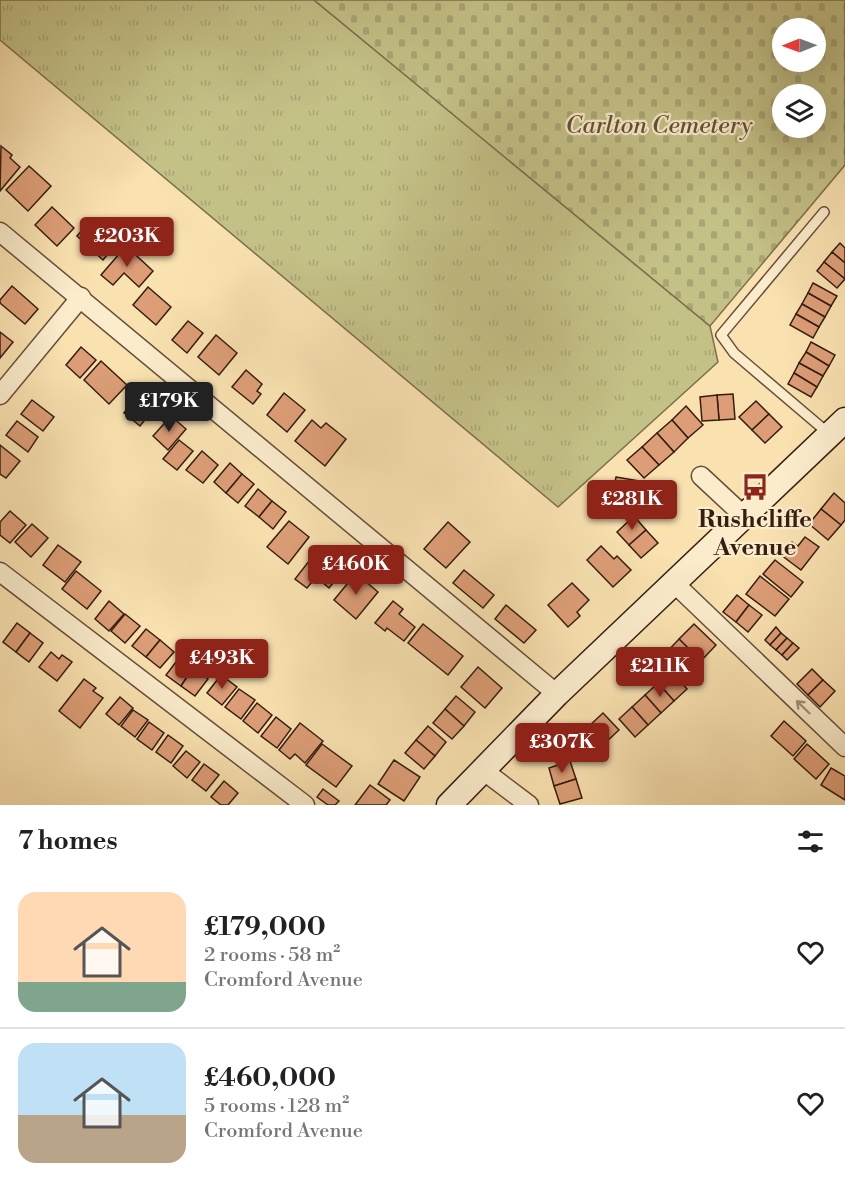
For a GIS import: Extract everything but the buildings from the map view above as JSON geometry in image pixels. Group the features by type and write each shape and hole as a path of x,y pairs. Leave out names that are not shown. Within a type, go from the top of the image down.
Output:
{"street":[{"path":"0,232 557,694"},
{"path":"0,395 81,297"},
{"path":"449,805 557,694 837,428"},
{"path":"700,477 744,516"},
{"path":"0,572 305,805"},
{"path":"674,583 845,747"},
{"path":"484,771 530,805"}],"lane":[{"path":"824,212 722,335 734,353 837,428"}],"green space":[{"path":"0,0 314,0 710,326 718,362 558,507 0,40"},
{"name":"Carlton Cemetery","path":"314,0 845,0 845,165 710,326"}],"place":[{"name":"Rushcliffe Avenue","path":"755,487"}]}
